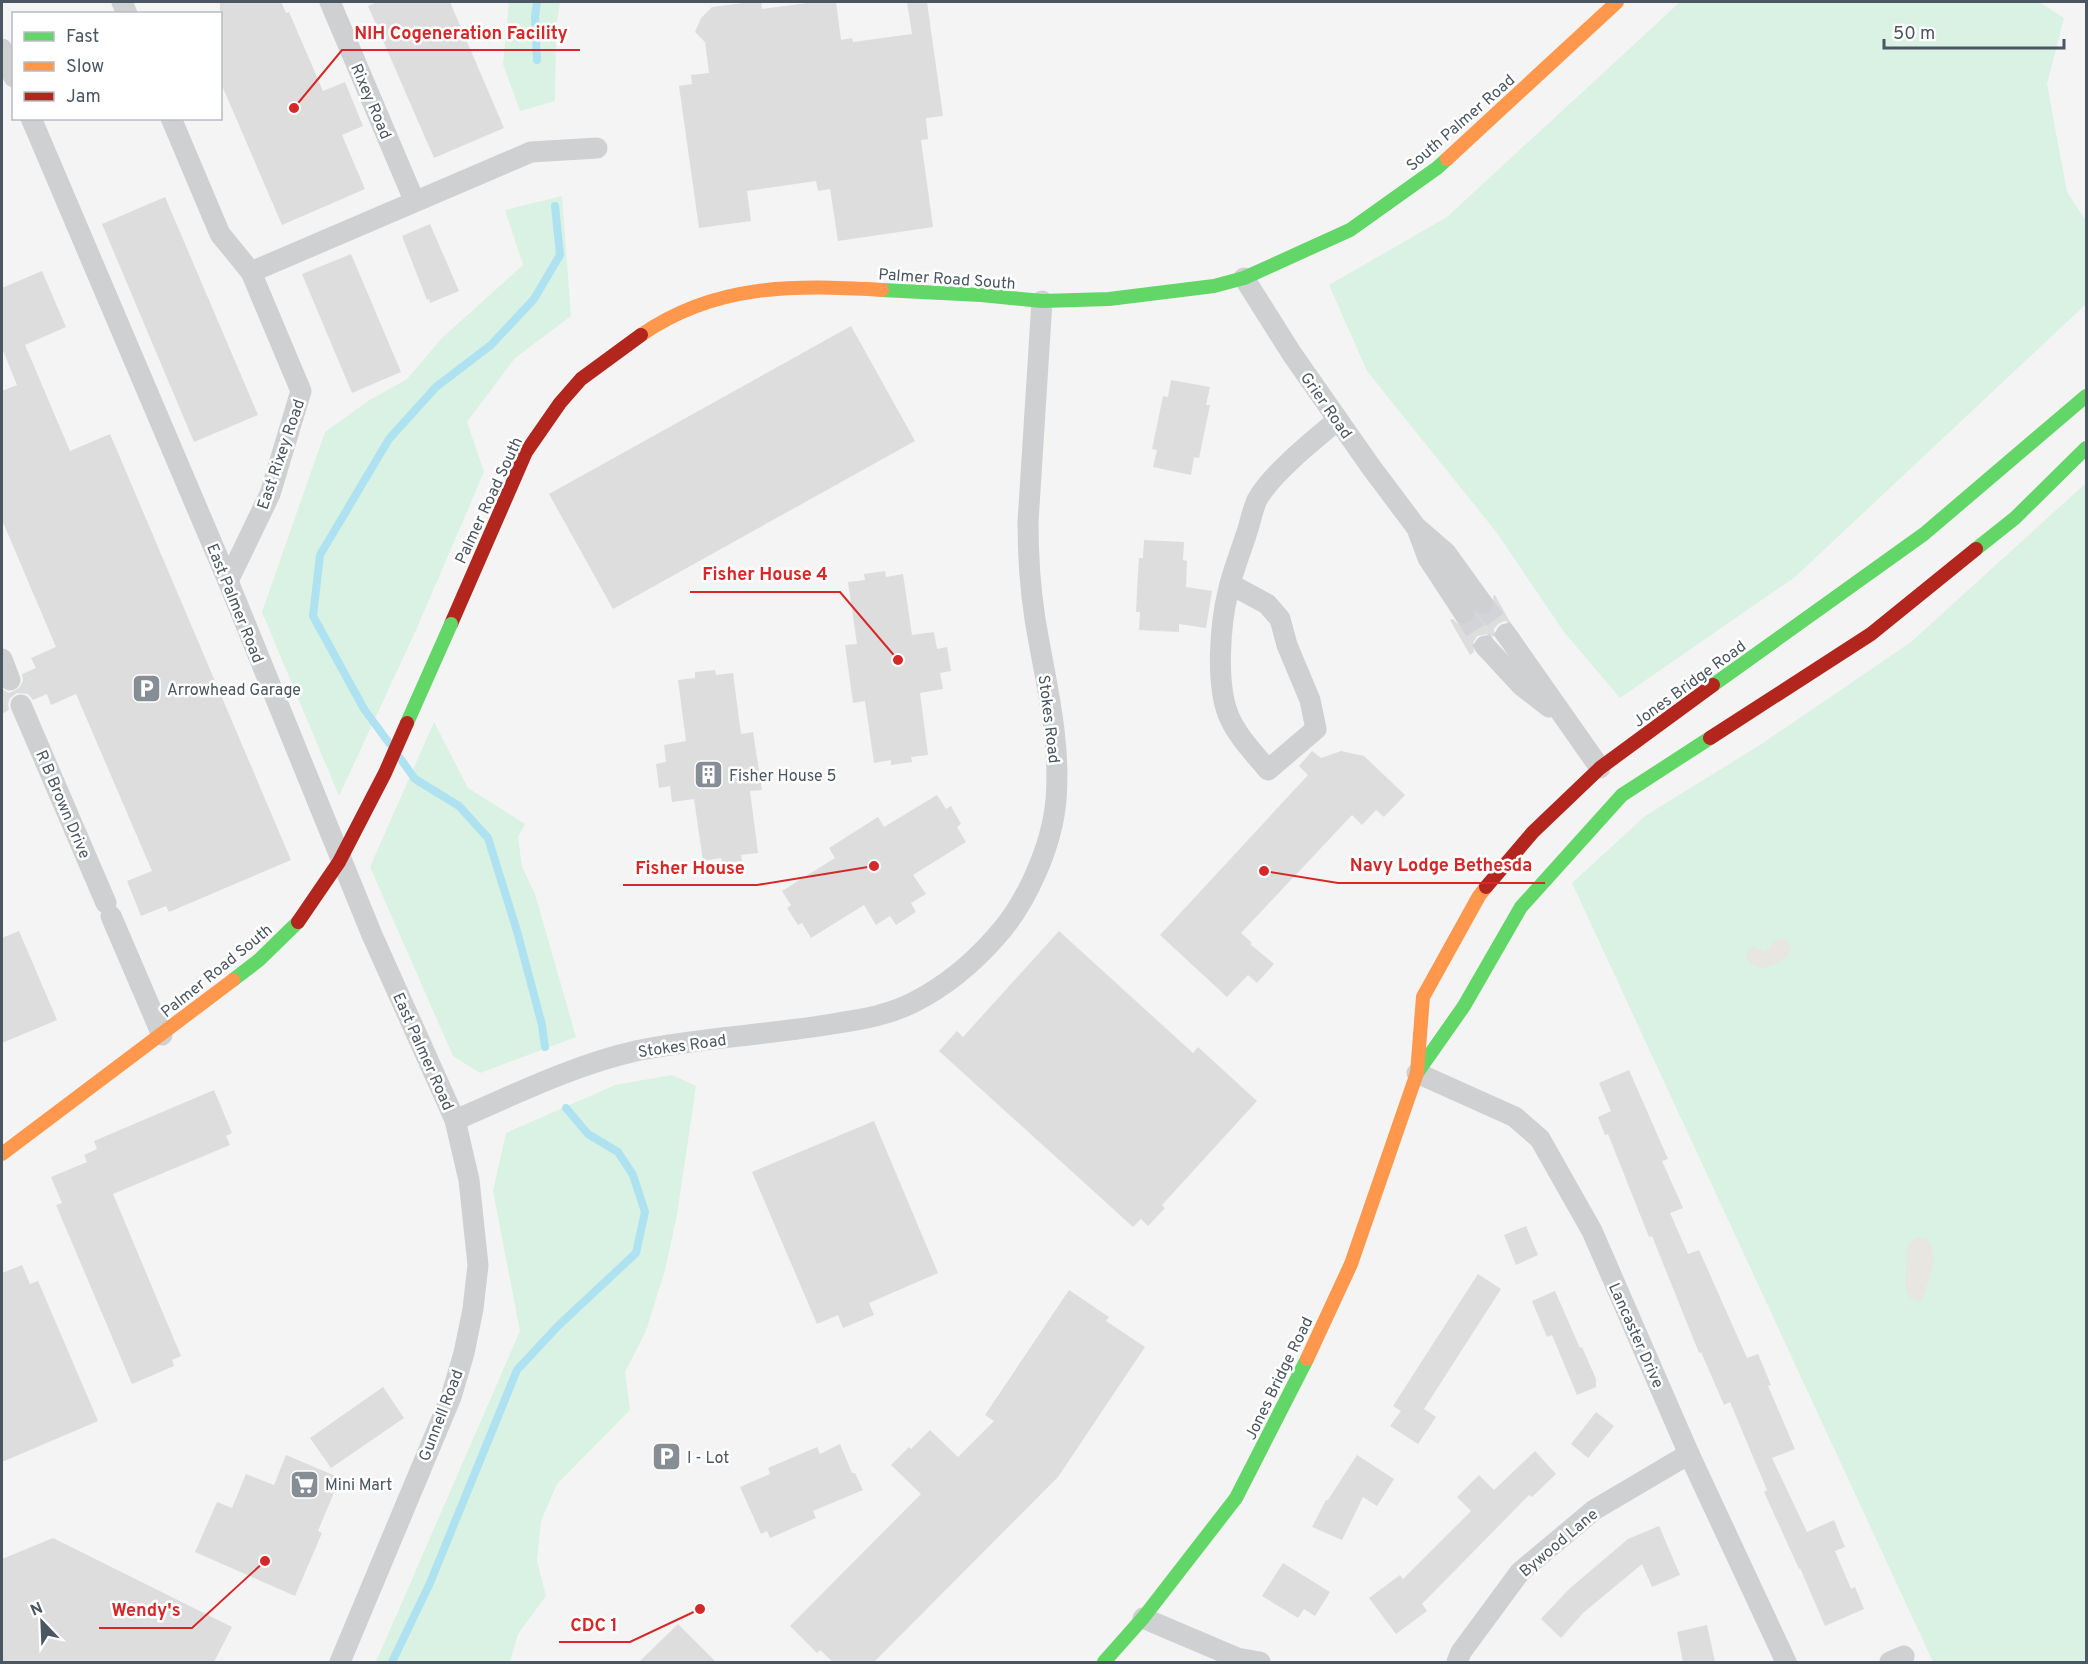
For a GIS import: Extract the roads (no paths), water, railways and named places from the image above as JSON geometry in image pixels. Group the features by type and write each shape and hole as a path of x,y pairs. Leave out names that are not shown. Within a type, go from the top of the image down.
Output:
{"main road":[{"name":"South Palmer Road","path":"1244,278 1350,230 1437,168 1617,2"},
{"name":"Palmer Road South","path":"2,1154 259,960 298,922 339,862 384,773 526,452 560,403 581,379 611,356 657,324 692,308 747,291 835,287 1042,301 1108,299 1214,286 1244,278"},
{"name":"Jones Bridge Road","path":"1104,1662 1143,1618 1236,1498 1298,1379 1351,1264 1418,1073 1464,1006 1521,907 1611,782 1713,684 1924,534 2086,396"},
{"name":"Jones Bridge Road","path":"1418,1073 1423,997 1479,896 1533,832 1611,782 1871,634 2015,518 2086,448"}],"street":[{"name":"Rixey Road","path":"330,2 414,200"},
{"path":"2,49 12,72"},
{"name":"East Palmer Road","path":"32,120 228,581 372,935 455,1120"},
{"name":"East Rixey Road","path":"172,120 220,234 251,272 302,391 270,494 228,581"},
{"path":"251,272 414,200 531,152 597,148"},
{"name":"Grier Road","path":"1244,278 1292,354 1416,527 1446,553 1473,608"},
{"name":"Stokes Road","path":"455,1120 598,1061 635,1051 808,1028 869,1018 893,1011 915,1002 947,983 975,960 1010,921 1028,891 1042,858 1054,816 1056,800 1057,746 1035,618 1028,550 1042,301"},
{"path":"1230,584 1267,604 1280,619 1287,645 1310,700 1314,719 1316,729 1268,770 1248,746 1228,715 1223,694 1219,664 1230,584 1258,499 1307,446 1338,420"},
{"path":"1506,634 1611,782"},
{"path":"1485,646 1522,686 1566,720"},
{"path":"2,659 10,680"},
{"name":"R B Brown Drive","path":"21,705 162,1035"},
{"name":"Lancaster Drive","path":"1418,1073 1515,1117 1540,1139 1592,1231 1689,1454 1786,1662"},
{"name":"Gunnell Road","path":"340,1662 451,1397 473,1309 478,1265 469,1180 455,1120"},
{"name":"Bywood Lane","path":"1457,1662 1461,1652 1520,1572 1594,1510 1689,1454"},
{"path":"1143,1618 1237,1658 1260,1662"}],"waterway":[{"path":"537,2 535,17 537,60"},
{"path":"389,743 364,709 313,616 320,555 389,439 436,387 491,345 534,299 560,255 555,206"},
{"path":"400,758 415,779 459,806 488,838 517,931 542,1025 545,1047"},
{"path":"392,1662 430,1583 517,1370 558,1326 636,1253 645,1212 633,1175 618,1152 588,1134 566,1108"}],"tunnel":[{"path":"1482,603 1506,634"},
{"path":"1464,613 1485,646"}],"place":[{"name":"NIH Cogeneration Facility","path":"294,108"},
{"name":"Fisher House 4","path":"898,660"},
{"name":"Arrowhead Garage","path":"146,689"},
{"name":"Fisher House 5","path":"708,775"},
{"name":"Fisher House","path":"874,866"},
{"name":"Navy Lodge Bethesda","path":"1264,871"},
{"name":"I - Lot","path":"666,1457"},
{"name":"Mini Mart","path":"304,1484"},
{"name":"Wendy's","path":"265,1561"},
{"name":"CDC 1","path":"700,1609"}]}
